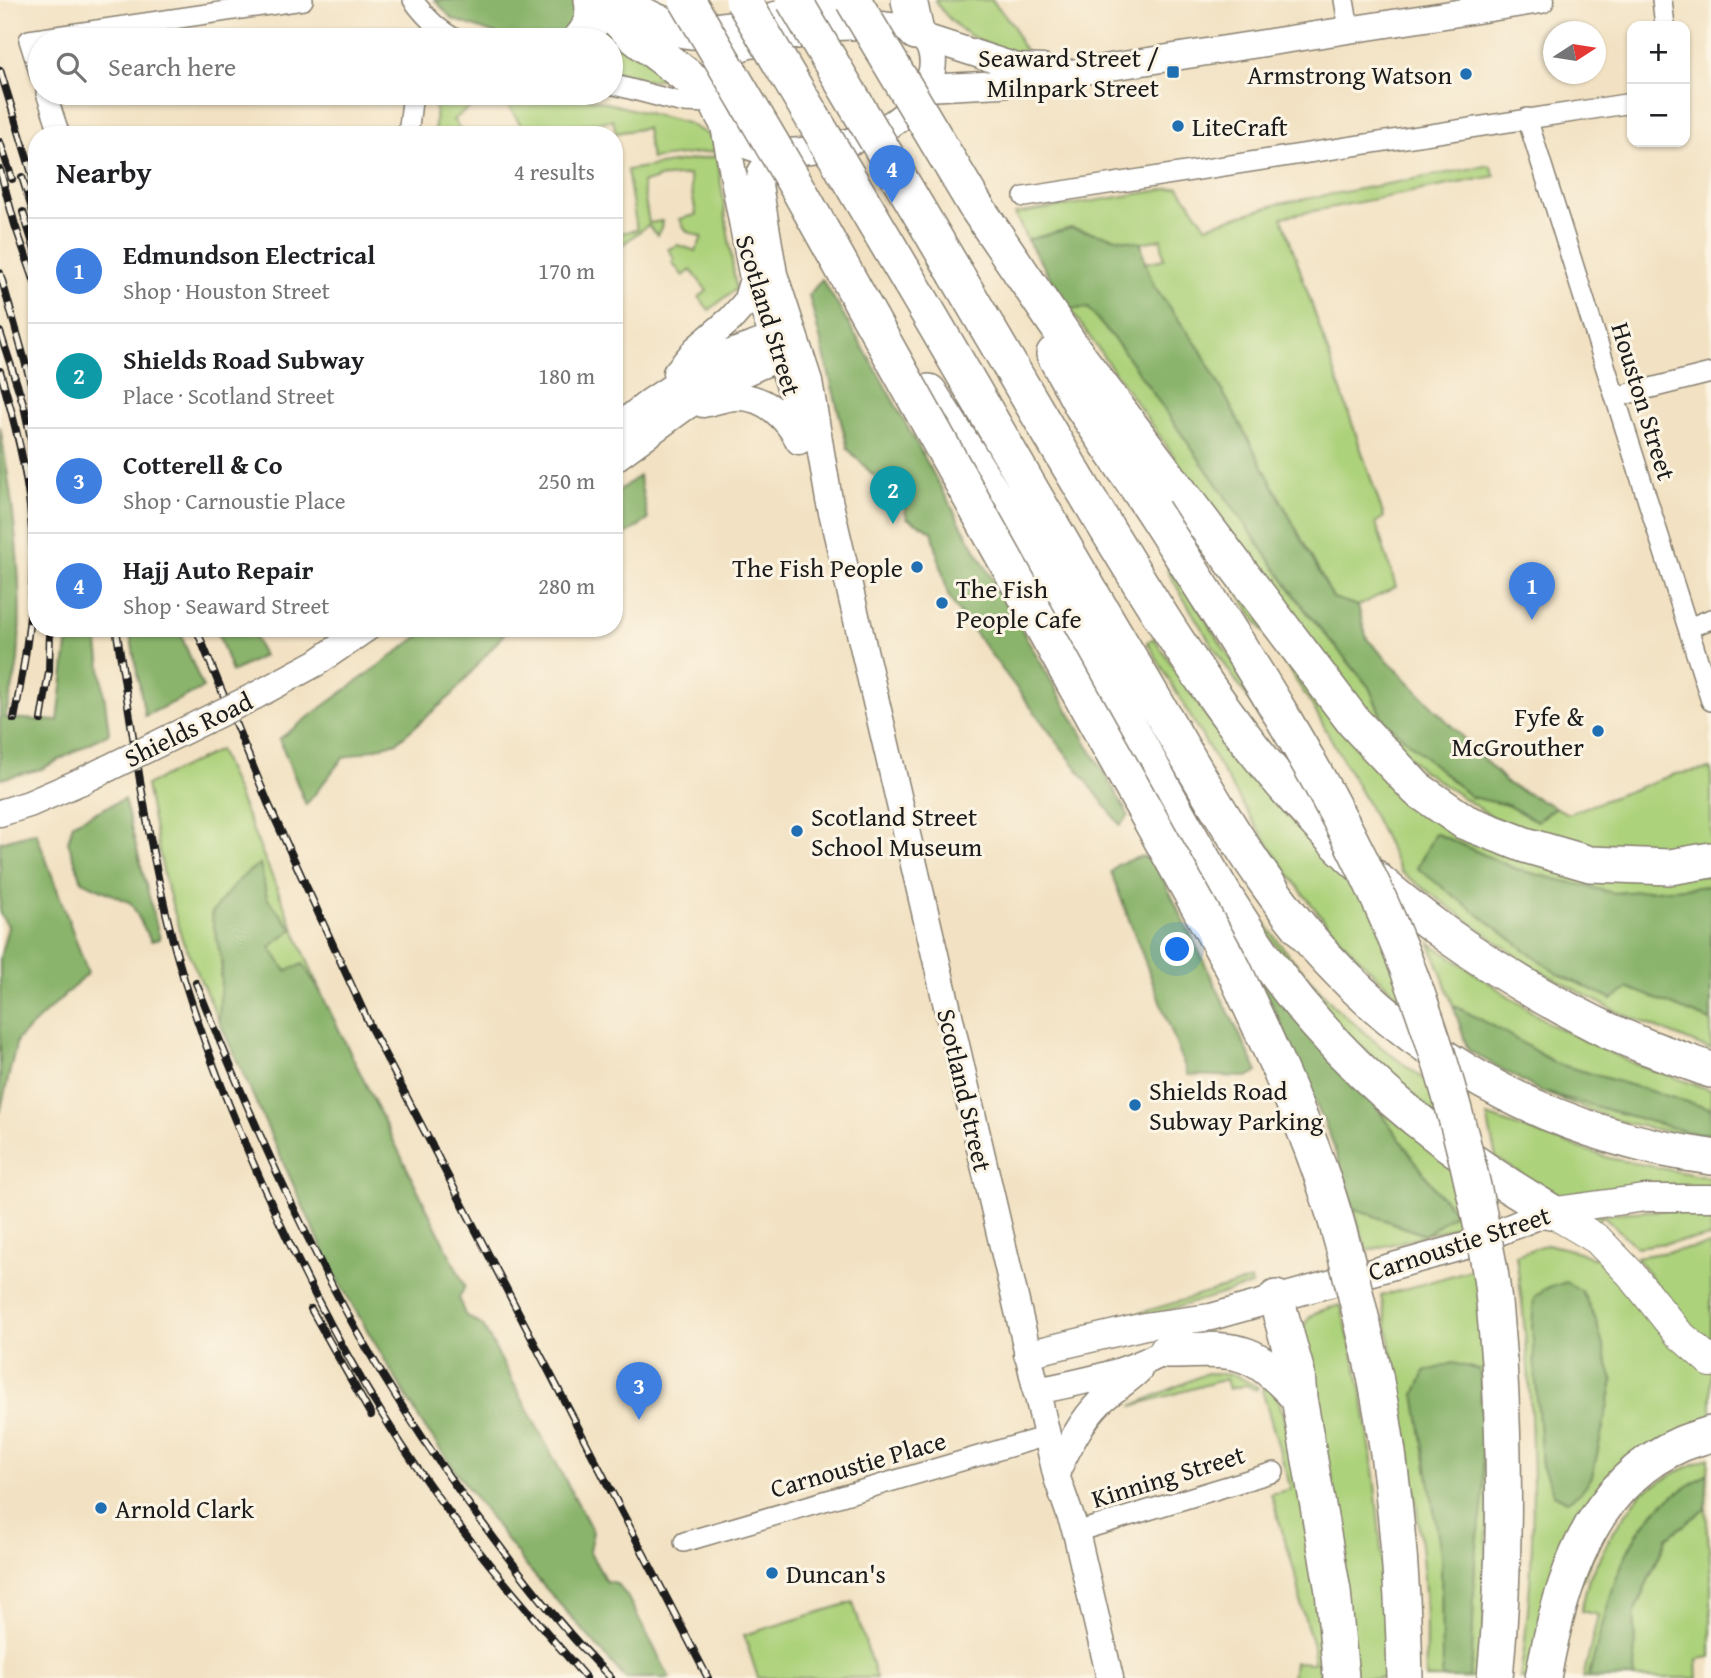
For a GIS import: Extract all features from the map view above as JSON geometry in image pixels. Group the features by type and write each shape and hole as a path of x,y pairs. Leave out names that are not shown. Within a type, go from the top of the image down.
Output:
{"highway":[{"path":"589,28 593,18 592,0"},
{"path":"599,0 633,35 715,107"},
{"path":"618,0 664,24 690,31 719,31 785,18 833,0"},
{"path":"688,0 799,190 1233,968 1268,1042 1313,1151 1341,1239 1375,1376 1392,1472 1404,1602 1405,1678"},
{"path":"743,0 1213,799 1278,899 1325,956 1364,996 1400,1027 1475,1078 1511,1097 1549,1115 1616,1138 1711,1157"},
{"path":"794,0 1074,474 1186,656 1240,733 1280,783 1387,888 1451,938 1596,1025 1711,1070"},
{"path":"853,0 1070,361 1354,722 1417,789 1465,822 1525,845 1590,864 1670,867 1711,860"},
{"path":"799,190 971,457 1091,658 1230,904 1275,972 1315,1023 1358,1069 1398,1106 1503,1184 1550,1211"},
{"path":"1070,361 1083,406 1241,647 1304,754 1356,853 1395,937 1441,1066 1470,1179 1490,1274 1499,1361 1505,1527 1503,1600 1495,1678"},
{"path":"1276,1298 1297,1373 1333,1591 1341,1678"},
{"path":"1159,1354 1240,1352 1260,1360 1299,1398"},
{"path":"1543,1678 1555,1616 1565,1585 1589,1528 1602,1508 1635,1475 1659,1456 1681,1444 1711,1434"}],"main road":[{"path":"1550,1211 1597,1239 1630,1273 1678,1333 1711,1362"}],"street":[{"path":"111,28 303,0"},
{"path":"413,0 436,28"},
{"path":"1345,0 1349,29"},
{"path":"926,88 1000,84 1541,0"},
{"path":"1662,0 1664,21"},
{"path":"916,22 930,52 933,65 931,78 908,111 892,124 855,139 800,152 774,153 746,145 715,107 712,77 723,63 746,46 838,27 916,22 1017,66 1087,70"},
{"path":"623,88 680,102 715,107"},
{"path":"1024,197 1627,104"},
{"path":"50,105 57,126"},
{"path":"409,126 412,105"},
{"name":"Scotland Street","path":"715,107 753,279 786,344 809,381 829,500 1027,1354 1056,1473 1076,1532 1110,1678"},
{"name":"Houston Street","path":"1527,118 1711,701"},
{"name":"Scotland Street","path":"774,153 761,172 759,185 786,344"},
{"path":"651,401 696,349 731,319 746,302 753,279"},
{"path":"623,423 714,359 786,344"},
{"path":"623,452 684,408 786,344"},
{"path":"1615,397 1711,373"},
{"path":"684,408 734,397 748,398 778,412 792,427 829,500"},
{"path":"1688,628 1711,619"},
{"name":"Shields Road","path":"0,813 29,804 82,781 255,696 316,663 354,637"},
{"name":"Carnoustie Street","path":"1027,1354 1145,1326 1212,1317 1465,1246 1550,1211 1645,1198 1711,1198"},
{"name":"Carnoustie Street","path":"1056,1473 1084,1420 1101,1401 1159,1354 1212,1317"},
{"name":"Carnoustie Street","path":"1036,1391 1110,1374 1159,1354"},
{"name":"Carnoustie Place","path":"684,1542 1047,1436"},
{"name":"Kinning Street","path":"1076,1532 1275,1472"}],"green space":[{"path":"435,0 584,0 575,28 478,28 452,19"},
{"path":"935,0 992,0 1013,25 1021,45 1033,59 978,40 954,24"},
{"path":"608,17 620,28 603,28"},
{"path":"623,30 677,78 645,80 623,74"},
{"path":"436,105 473,105 453,120 458,126 435,126"},
{"path":"507,105 615,105 687,123 707,134 714,142 716,151 651,159 646,128 623,132 623,126 614,126 613,120 574,126 522,126"},
{"path":"717,156 736,289 709,310 699,297 707,291 691,270 683,276 672,262 675,259 668,249 678,245 696,251 702,237 686,231 679,219 696,215 689,175 642,182 649,223 662,221 661,228 657,235 648,225 623,244 623,232 637,230 627,170"},
{"path":"1490,165 1495,176 1282,217 1384,517 1376,523 1396,587 1358,606 1333,598 1200,349 1155,288 1145,263 1164,259 1161,239 1141,243 1071,228 1027,240 1015,214 1179,187 1206,226 1278,204"},
{"path":"1071,228 1141,243 1145,263 1155,288 1200,349 1333,598 1358,606 1367,639 1508,784 1555,807 1537,821 1507,805 1471,797 1383,720 1369,687 1305,610 1122,349 1088,308 1070,309 1027,240"},
{"path":"822,279 1129,816 1120,825 955,607 948,595 932,531 907,518 895,470 874,476 848,449 809,295"},
{"path":"1088,308 1122,349 1305,610 1369,687 1383,720 1471,796 1507,805 1537,821 1555,807 1568,814 1675,774 1711,769 1711,847 1669,854 1608,853 1494,818 1423,771 1366,713 1199,492 1070,309"},
{"path":"0,426 13,513 20,601 18,660 5,718 58,721 68,637 97,637 109,733 42,769 0,779"},
{"path":"639,476 648,520 623,536 623,488"},
{"path":"1206,544 1450,824 1711,877 1711,886 1614,893 1518,870 1435,833 1629,988 1711,1021 1711,1050 1615,1011 1529,965 1401,872 1367,803 1312,705"},
{"path":"1172,567 1307,778 1250,702 1216,650 1167,570"},
{"path":"131,637 182,637 203,688 145,716"},
{"path":"219,637 255,637 263,656 232,672"},
{"path":"418,637 501,637 452,695 397,742 343,758 306,805 279,739"},
{"path":"1154,638 1205,714 1254,777 1343,873 1364,889 1412,1010 1336,934 1283,866 1235,792 1147,642"},
{"path":"219,750 321,993 303,964 286,971 269,946 292,929 267,898 260,864 211,914 222,962 219,1021 182,939 164,876 146,785"},
{"path":"124,799 160,939 151,941 131,903 82,881 68,842 73,823"},
{"path":"36,832 88,973 17,1040 0,1113 0,958 8,926 0,914 0,842"},
{"path":"1435,833 1518,870 1614,893 1711,886 1711,1021 1629,988 1612,999 1556,973 1417,868"},
{"path":"1142,856 1155,862 1258,1072 1247,1077 1188,1075 1111,872 1118,864"},
{"path":"260,864 267,898 293,929 270,947 286,971 303,964 321,993 465,1286 459,1298 465,1315 483,1326 593,1532 589,1551 606,1581 616,1583 627,1596 670,1678 625,1678 527,1567 423,1425 333,1272 219,1021 222,962 211,914 239,880"},
{"path":"1250,902 1286,952 1333,1005 1386,1051 1436,1088 1447,1126 1322,1010 1247,905"},
{"path":"1430,943 1553,1026 1635,1064 1711,1090 1711,1109 1555,1063 1453,1005"},
{"path":"1254,965 1379,1110 1438,1193 1456,1212 1425,1235 1353,1208 1331,1138"},
{"path":"1453,1005 1555,1063 1711,1109 1711,1134 1688,1132 1540,1091 1468,1050"},
{"path":"1540,1091 1688,1132 1711,1134 1711,1141 1618,1121"},
{"path":"1379,1110 1456,1161 1468,1220 1458,1226 1367,1251 1353,1208 1424,1235 1456,1212 1438,1193"},
{"path":"1487,1116 1609,1158 1711,1178 1711,1191 1562,1200 1496,1158"},
{"path":"1711,1207 1711,1237 1636,1247 1603,1215 1595,1223 1585,1215"},
{"path":"1547,1244 1579,1252 1594,1259 1598,1252 1711,1371 1711,1421 1646,1449 1533,1678 1520,1678 1530,1574 1533,1466 1527,1359 1516,1255","holes":["1595,1318 1613,1381 1592,1477 1542,1466 1536,1369"]},
{"path":"1711,1245 1711,1348 1670,1303 1636,1257"},
{"path":"1477,1268 1492,1396 1482,1678 1426,1678 1426,1603 1418,1518 1402,1406 1381,1296"},
{"path":"1251,1280 1252,1285 1087,1334 1086,1329"},
{"path":"1566,1282 1582,1291 1595,1318 1613,1381 1592,1477 1580,1493 1567,1501 1554,1494 1542,1466 1532,1328 1534,1297 1545,1289"},
{"path":"1341,1305 1369,1435 1383,1573 1388,1678 1353,1678 1302,1330 1313,1315"},
{"path":"1453,1363 1480,1370 1484,1494 1475,1560 1469,1678 1442,1678 1441,1554 1415,1394 1425,1372"},
{"path":"1207,1373 1235,1375 1258,1387 1256,1390 1246,1385 1229,1389 1226,1379 1132,1406"},
{"path":"1269,1385 1279,1401 1302,1484 1329,1678 1292,1678 1294,1662 1313,1663 1313,1646 1302,1609 1298,1583 1271,1494 1291,1489 1262,1390"},
{"path":"1709,1457 1708,1473 1654,1511 1620,1570 1588,1678 1583,1678 1598,1615 1581,1611 1589,1578 1613,1532 1641,1493"},
{"path":"1708,1473 1706,1508 1667,1538 1635,1610 1634,1678 1588,1678 1619,1571 1639,1531 1664,1503"},
{"path":"1706,1508 1711,1574 1711,1657 1697,1659 1698,1678 1634,1678 1635,1611 1667,1538"},
{"path":"853,1602 876,1678 758,1678 744,1635"}],"railway":[{"path":"0,70 28,161"},
{"path":"0,142 12,179"},
{"path":"0,170 28,262"},
{"path":"22,177 28,196"},
{"path":"23,212 28,228"},
{"path":"0,273 28,372"},
{"path":"0,332 28,425"},
{"path":"0,371 28,489"},
{"path":"14,719 28,631"},
{"path":"41,720 49,672 50,637"},
{"path":"117,637 148,824 173,941 207,1047 237,1125 288,1241 357,1372 409,1456 473,1543 586,1678"},
{"path":"200,637 268,803 371,1028 708,1678"},
{"path":"196,983 244,1098 314,1250 388,1383 492,1536 549,1609 611,1678"},
{"path":"311,1309 371,1415"}],"place":[{"name":"Seaward Street / Milnpark Street","path":"1173,72"},
{"name":"Armstrong Watson","path":"1466,74"},
{"name":"LiteCraft","path":"1178,126"},
{"name":"Hajj Auto Repair","path":"892,203"},
{"name":"Shields Road Subway","path":"893,524"},
{"name":"The Fish People","path":"917,567"},
{"name":"The Fish People Cafe","path":"942,603"},
{"name":"Edmundson Electrical","path":"1532,620"},
{"name":"Fyfe & McGrouther","path":"1598,731"},
{"name":"Scotland Street School Museum","path":"797,831"},
{"name":"Shields Road Subway Parking","path":"1135,1105"},
{"name":"Cotterell & Co","path":"639,1420"},
{"name":"Arnold Clark","path":"101,1508"},
{"name":"Duncan's","path":"772,1573"}]}
